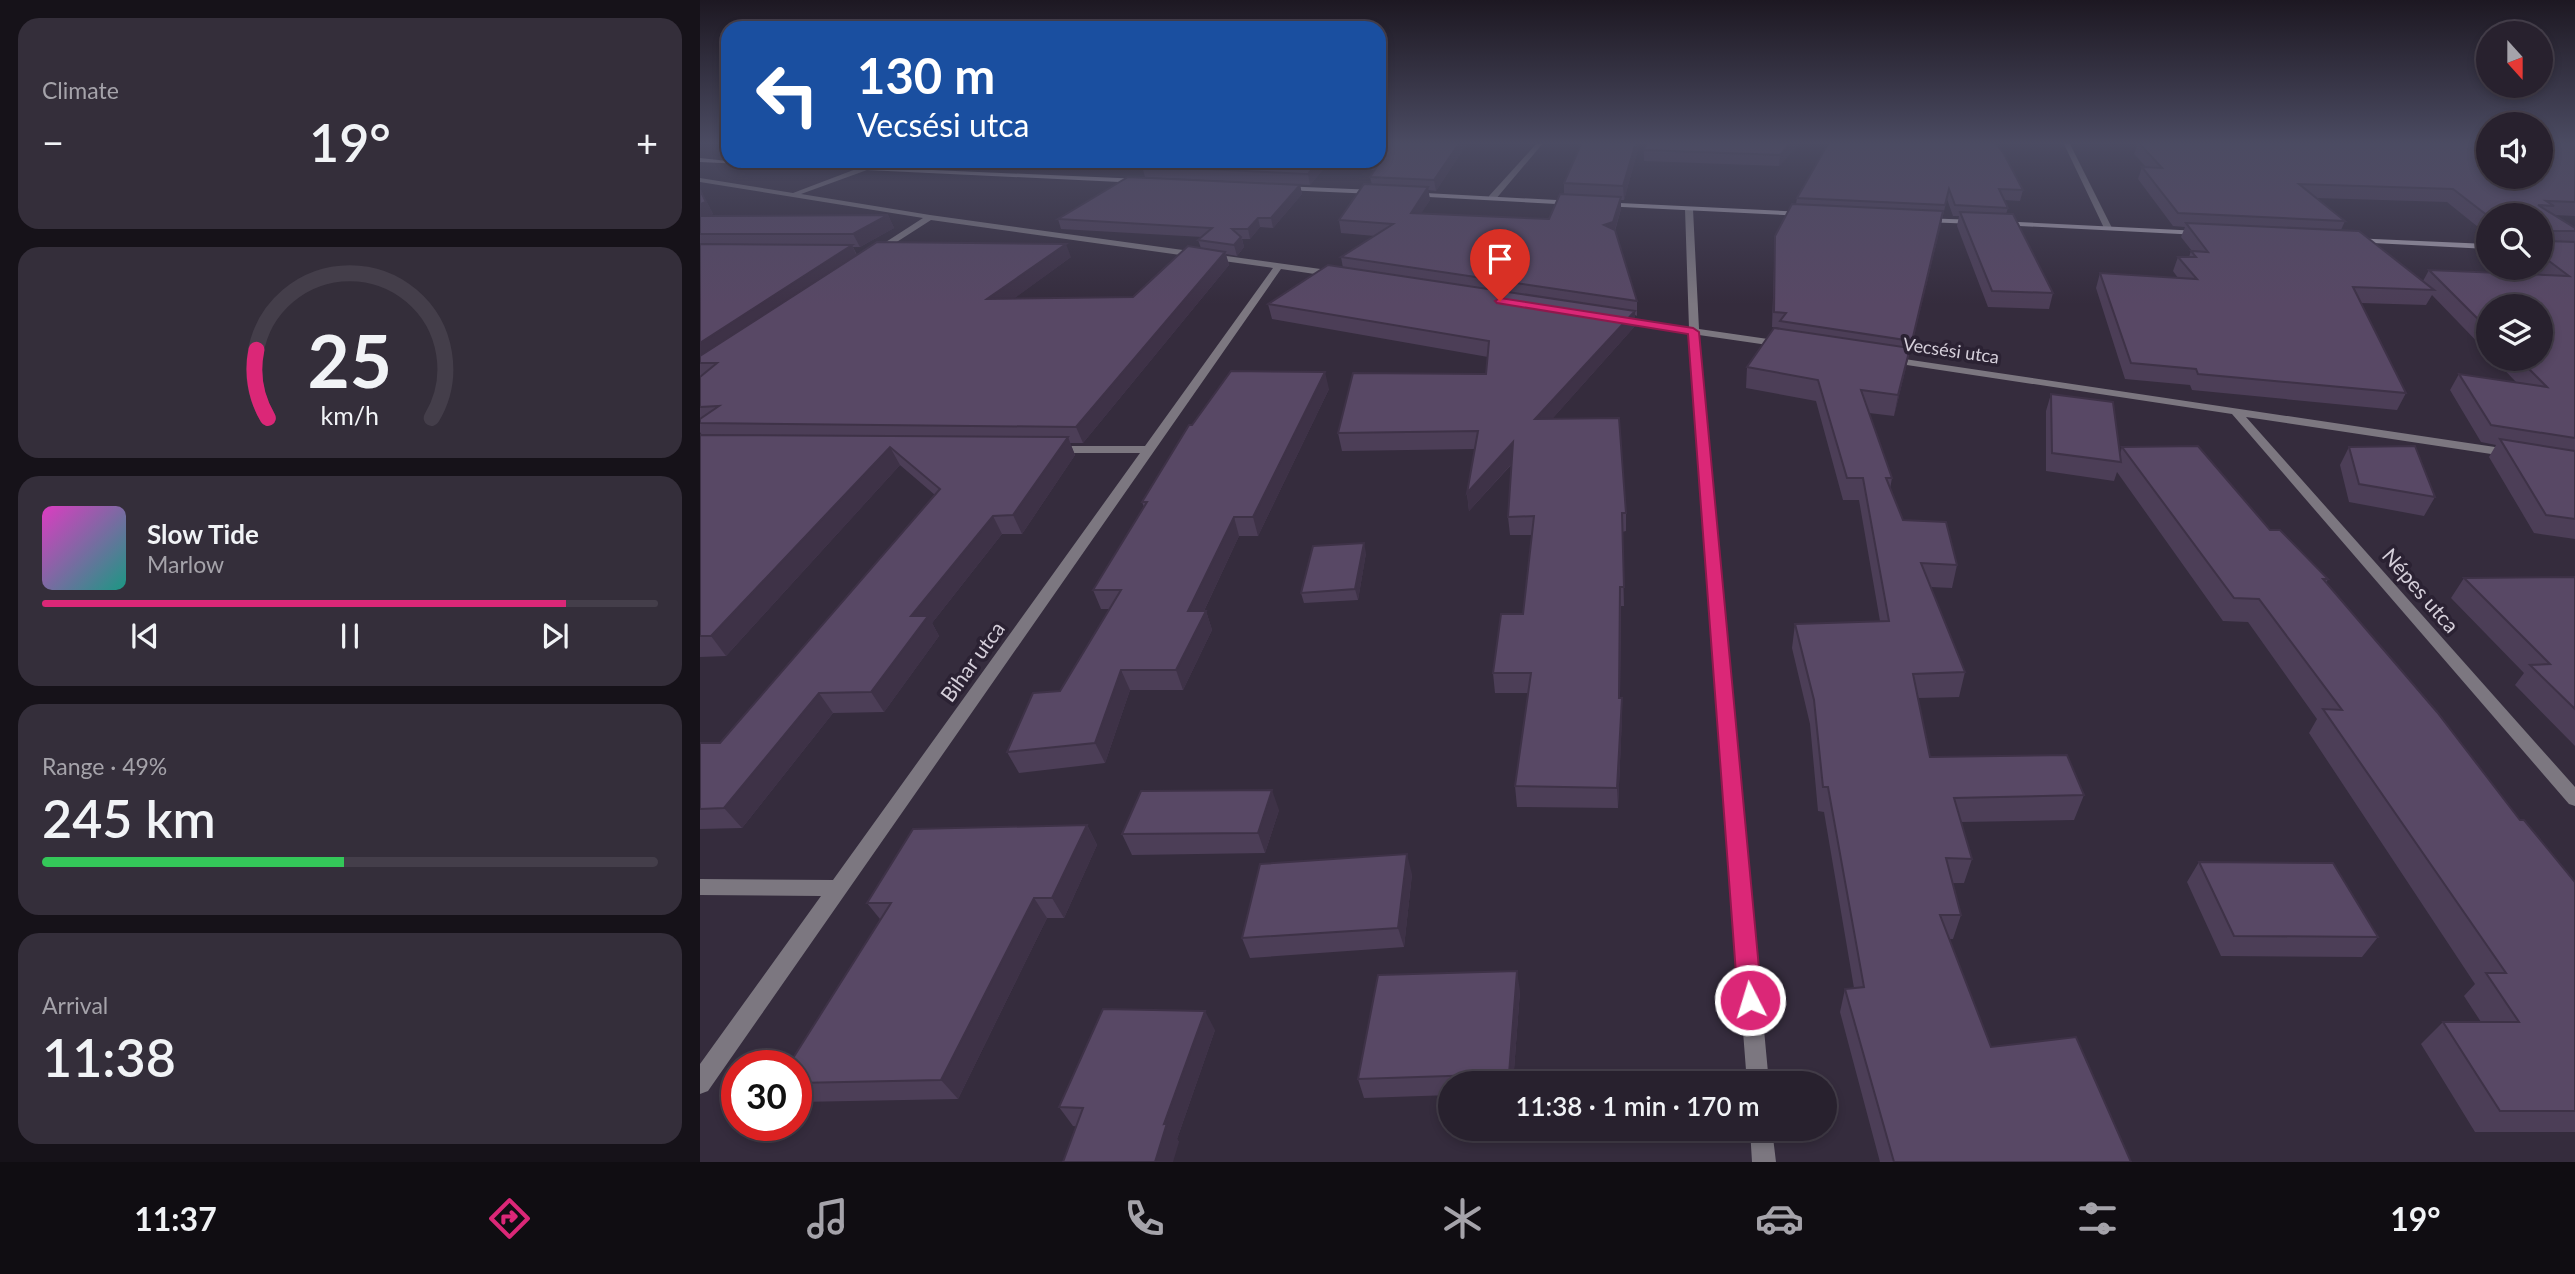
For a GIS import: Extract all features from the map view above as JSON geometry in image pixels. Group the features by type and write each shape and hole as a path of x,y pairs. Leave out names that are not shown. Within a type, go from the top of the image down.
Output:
{"main road":[{"path":"1458,196 1585,203"},
{"path":"1598,204 1816,215"},
{"path":"1913,219 1983,222"},
{"path":"1997,223 2217,234"},
{"path":"2339,240 2476,246"}],"street":[{"path":"809,196 1348,277"},
{"path":"2092,196 2108,228"},
{"path":"1689,209 1693,332 1757,1071"},
{"path":"863,257 875,253 930,216"},
{"name":"Bihar utca","path":"700,1083 1279,266"},
{"path":"1611,318 1791,346"},
{"name":"Vecsési utca","path":"1874,358 2520,455"},
{"name":"Népes utca","path":"2234,410 2575,799"},
{"path":"1042,449 1151,450"},
{"path":"700,887 837,888"},
{"path":"1762,1141 1764,1162"}],"building":[{"path":"700,196 703,196 706,202 700,204"},
{"path":"1096,196 1290,196 1271,218 1258,218 1248,229 1232,229 1241,237 1234,245 1198,240 1212,228 1058,219"},
{"path":"1356,196 1422,196 1411,213 1549,219 1559,196 1621,197 1613,222 1604,225 1615,230 1637,301 1341,257 1393,224 1339,220"},
{"path":"1798,196 1947,196 1945,205"},
{"path":"1952,196 2002,196 2008,208 1955,205"},
{"path":"2165,196 2314,196 2345,221 2178,213"},
{"path":"2462,196 2575,196 2575,202 2546,201 2549,203 2476,203 2476,207"},
{"path":"1792,204 1943,211 1912,341 1780,321 1786,313 1774,312 1775,236"},
{"path":"1960,212 2013,214 2053,293 1992,291"},
{"path":"2553,214 2575,228 2575,231 2553,231"},
{"path":"888,215 853,234 700,234 700,216"},
{"path":"2186,223 2359,231 2434,290 2353,287 2406,393 2198,374 2196,369 2131,363 2100,273 2197,279 2178,257 2196,257 2191,251 2208,252"},
{"path":"2553,241 2575,242 2575,438 2491,425 2459,374 2547,387 2531,371 2553,371 2553,294 2476,294 2476,317 2429,270 2476,272 2476,280 2553,280 2553,275 2569,276 2553,264"},
{"path":"877,242 1066,244 987,299 1133,297 1188,246 1225,252 1076,427 700,423 700,419 719,406 700,407 700,377 717,363 700,363 700,356"},
{"path":"700,244 852,245 700,343"},
{"path":"1328,265 1635,311 1535,419 1619,418 1626,513 1622,513 1624,587 1620,587 1619,698 1622,698 1617,788 1515,786 1531,673 1493,673 1501,614 1523,614 1534,516 1508,517 1513,442 1467,493 1478,431 1338,433 1353,373 1486,374 1489,341 1268,304"},
{"path":"1774,328 1910,348 1898,395 1861,390 1892,478 1886,478 1903,520 1946,522 1957,565 1921,563 1965,672 1913,674 1930,757 2067,755 2084,795 1954,798 1972,859 1946,858 1961,915 1940,915 1991,1047 2076,1037 2131,1162 1894,1162 1845,989 1864,987 1828,787 1823,787 1814,700 1795,624 1889,621 1863,478 1847,478 1818,380 1747,367"},
{"path":"1231,371 1325,372 1253,517 1234,517 1188,611 1206,611 1176,670 1121,670 1095,743 1007,752 1033,693 1060,691 1121,590 1093,590 1147,502 1142,502 1189,425 1192,425"},
{"path":"2051,394 2113,402 2121,462 2052,453"},
{"path":"700,435 1068,437 1013,515 993,516 911,616 928,616 871,692 819,693 724,808 700,809 700,743 720,743 940,489 890,447 711,636 700,636"},
{"path":"2500,439 2575,451 2575,519 2546,515"},
{"path":"2198,446 2270,530 2280,530 2328,579 2323,579 2437,712 2520,820 2524,820 2575,882 2575,1111 2500,1111 2443,1022 2519,1022 2486,973 2506,973 2323,709 2342,710 2259,599 2234,598 2122,447"},
{"path":"2415,446 2435,497 2359,484 2349,447"},
{"path":"1364,543 1355,589 1301,593 1313,546"},
{"path":"2575,577 2575,709 2530,665 2550,664 2464,578"},
{"path":"1272,790 1258,833 1122,834 1141,791"},
{"path":"1087,825 1052,898 1034,898 941,1080 812,1083 812,1050 798,1050 891,903 867,903 913,829"},
{"path":"1407,854 1398,928 1242,938 1260,864"},
{"path":"2199,862 2333,863 2378,937 2234,936"},
{"path":"1517,971 1509,1071 1438,1071 1438,1076 1358,1079 1378,975"},
{"path":"1103,1009 1205,1011 1164,1124 1167,1123 1155,1162 1063,1162 1083,1108 1059,1107"}],"route":[{"path":"1500,301 1693,332 1750,1000"}]}
